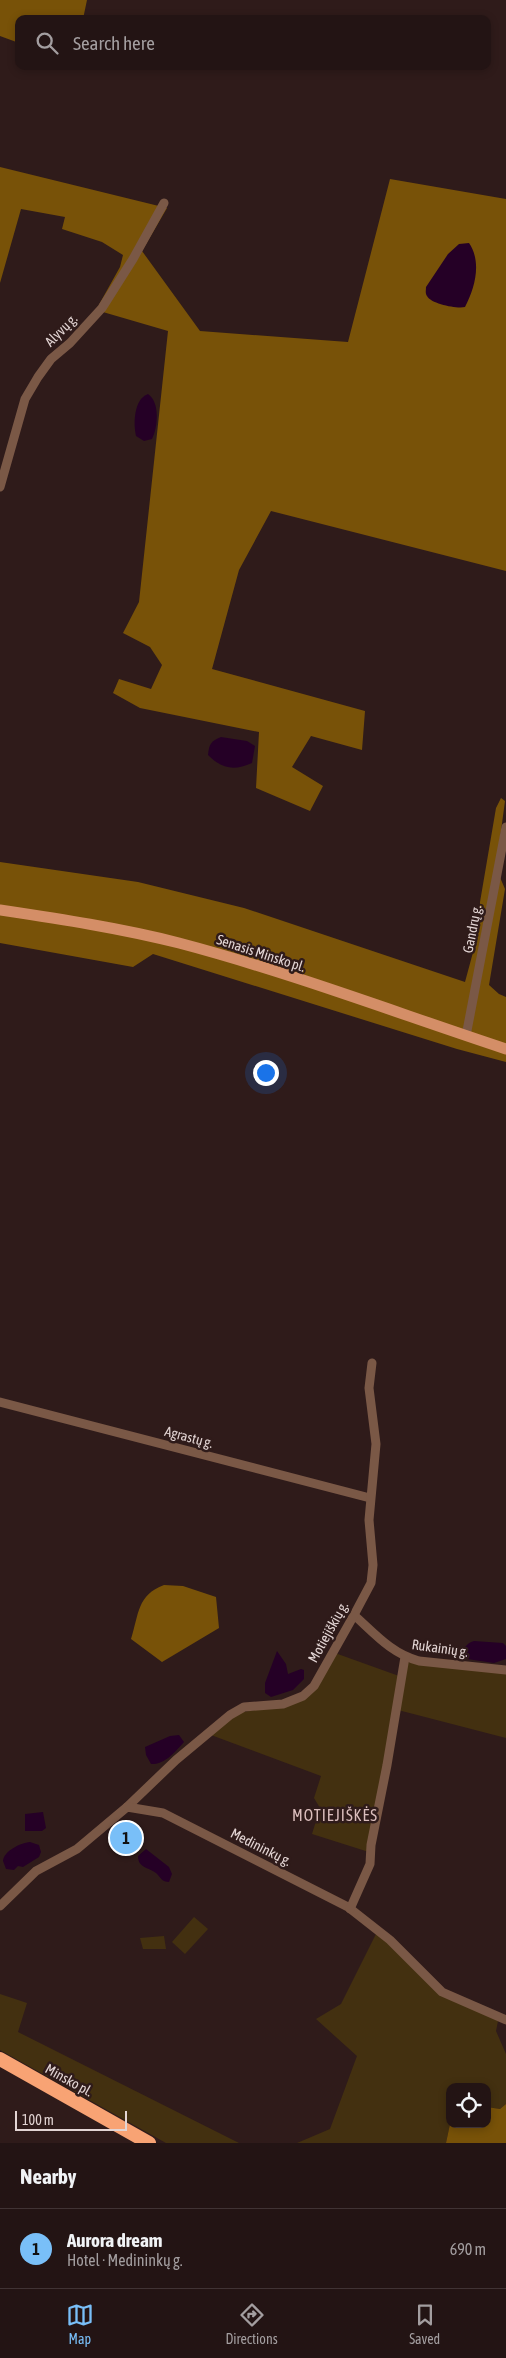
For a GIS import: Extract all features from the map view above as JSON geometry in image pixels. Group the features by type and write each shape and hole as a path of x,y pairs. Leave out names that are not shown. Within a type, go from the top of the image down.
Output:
{"highway":[{"name":"Minsko pl.","path":"0,2060 148,2143"}],"main road":[{"name":"Senasis Minsko pl.","path":"0,910 78,922 177,943 264,969 506,1049"}],"street":[{"name":"Alyvų g.","path":"0,487 26,399 38,377 51,359 70,344 102,308 133,259 164,203"},
{"name":"Gandrų g.","path":"466,1036 506,827"},
{"name":"Motiejiškių g.","path":"127,1807 176,1760 230,1715 244,1707 283,1704 303,1696 314,1686 354,1615 371,1583 373,1565 369,1520 376,1444 369,1388 372,1364"},
{"name":"Agrastų g.","path":"0,1402 370,1498"},
{"name":"Rukainių g.","path":"354,1615 395,1652 405,1658 506,1670"},
{"path":"350,1909 370,1864 370,1845 387,1764 405,1658"},
{"path":"0,1906 25,1879 76,1849 127,1807"},
{"name":"Medininkų g.","path":"127,1807 163,1812 350,1909 390,1940 442,1992 506,2020"}],"shaded area":[{"path":"0,0 87,0 84,15 15,15 15,42 0,36"},
{"path":"0,167 167,208 142,251 200,331 348,342 390,179 506,199 506,571 271,511 239,570 212,669 365,711 362,750 311,736 292,767 323,786 310,811 256,788 259,732 140,708 113,693 119,679 151,689 162,665 150,647 123,633 139,602 168,331 96,310 120,267 123,255 102,242 62,229 65,217 21,209 0,283"},
{"path":"469,243 475,258 476,275 472,292 465,307 444,305 429,299 426,294 426,287 448,254 459,244"},
{"path":"148,394 155,403 157,422 152,439 144,441 136,436 135,418 137,406 143,397"},
{"path":"221,737 247,741 255,746 252,763 234,768 223,766 213,760 208,755 210,746"},
{"path":"501,798 505,801 496,868 505,889 489,985 499,994 506,997 506,1062 457,1049 153,954 133,967 0,943 0,862 138,882 244,908 465,982 479,930 480,902 496,808"},
{"path":"164,1585 183,1586 216,1597 219,1628 162,1662 131,1639 140,1606 149,1594"},
{"path":"474,1641 503,1643 506,1646 506,1659 494,1663 467,1659 464,1650"},
{"path":"277,1651 286,1664 288,1674 301,1669 304,1670 304,1679 293,1690 271,1697 265,1693 265,1683"},
{"path":"335,1653 399,1676 372,1853 312,1834 320,1808 314,1798 321,1776 211,1735 238,1713 298,1702"},
{"path":"407,1662 506,1672 506,1738 398,1710"},
{"path":"179,1735 184,1742 170,1757 156,1764 151,1764 146,1755 145,1747 170,1736"},
{"path":"43,1812 46,1828 42,1831 25,1831 25,1814"},
{"path":"30,1842 39,1845 41,1852 39,1857 23,1867 18,1866 14,1870 6,1869 3,1861 6,1854 17,1846"},
{"path":"146,1849 169,1867 172,1874 169,1882 163,1880 140,1863 138,1856"},
{"path":"194,1917 208,1929 185,1954 172,1942"},
{"path":"377,1932 431,1986 498,2021 496,2031 506,2054 506,2104 500,2109 491,2108 491,2083 446,2083 446,2128 449,2128 446,2143 297,2143 330,2129 357,2056 316,2019 341,2004"},
{"path":"164,1936 166,1949 143,1949 140,1938"},
{"path":"0,1994 27,2003 18,2032 239,2143 166,2143 0,2050"},
{"path":"506,2104 506,2143 446,2143 449,2128 491,2128 491,2108 500,2109"}],"place":[{"name":"Aurora dream","path":"126,1838"}],"district":[{"name":"MOTIEJIŠKĖS","path":"335,1815"}]}
